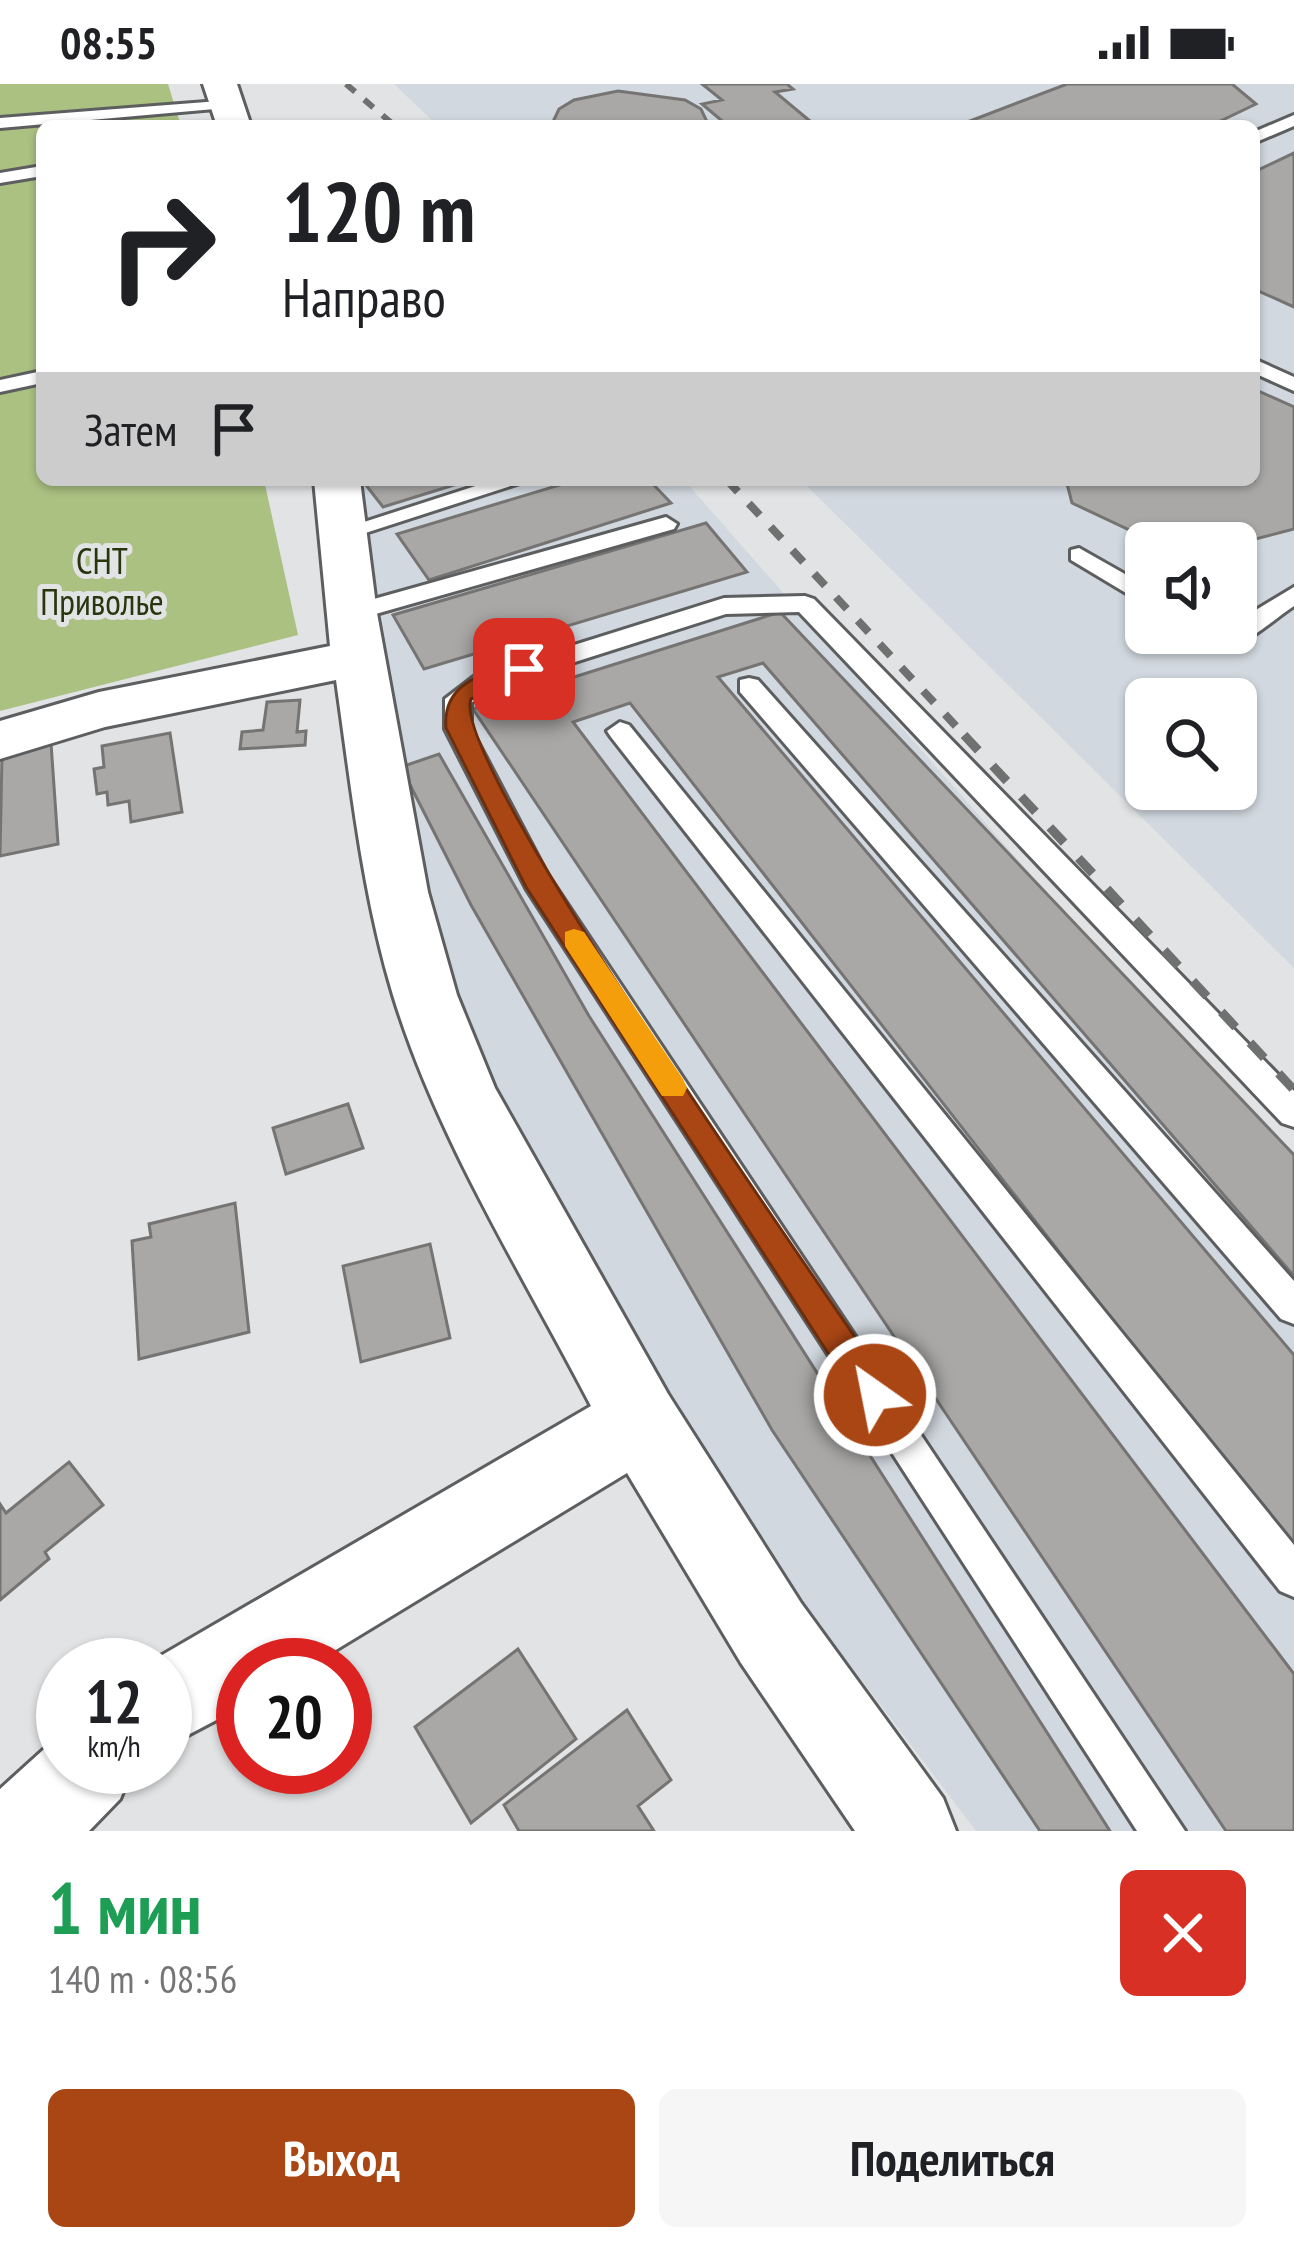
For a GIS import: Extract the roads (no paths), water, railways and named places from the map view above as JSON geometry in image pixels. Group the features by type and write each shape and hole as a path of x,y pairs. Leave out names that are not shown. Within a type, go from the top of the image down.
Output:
{"street":[{"path":"340,507 355,636 398,892 424,995 465,1097 640,1421 771,1633 910,1831"},
{"path":"0,740 355,636"},
{"path":"192,1687 640,1421"},
{"path":"24,1831 61,1794"}],"lane":[{"path":"0,123 227,104"},
{"path":"1260,136 1294,120"},
{"path":"0,178 36,172"},
{"path":"1260,368 1294,385"},
{"path":"0,386 36,378"},
{"path":"340,507 478,486"},
{"path":"355,636 666,524"},
{"path":"1079,555 1125,584"},
{"path":"1257,620 1294,596"},
{"path":"1163,1831 536,880 458,728 458,699 484,682 724,606 805,604 1294,1113"},
{"path":"748,686 1294,1307"},
{"path":"620,731 1294,1577"}],"railway":[{"path":"346,84 388,120"},
{"path":"733,486 967,738"},
{"path":"964,735 1294,1090"}],"park label":[{"name":"СНТ Приволье","path":"102,580"}]}
